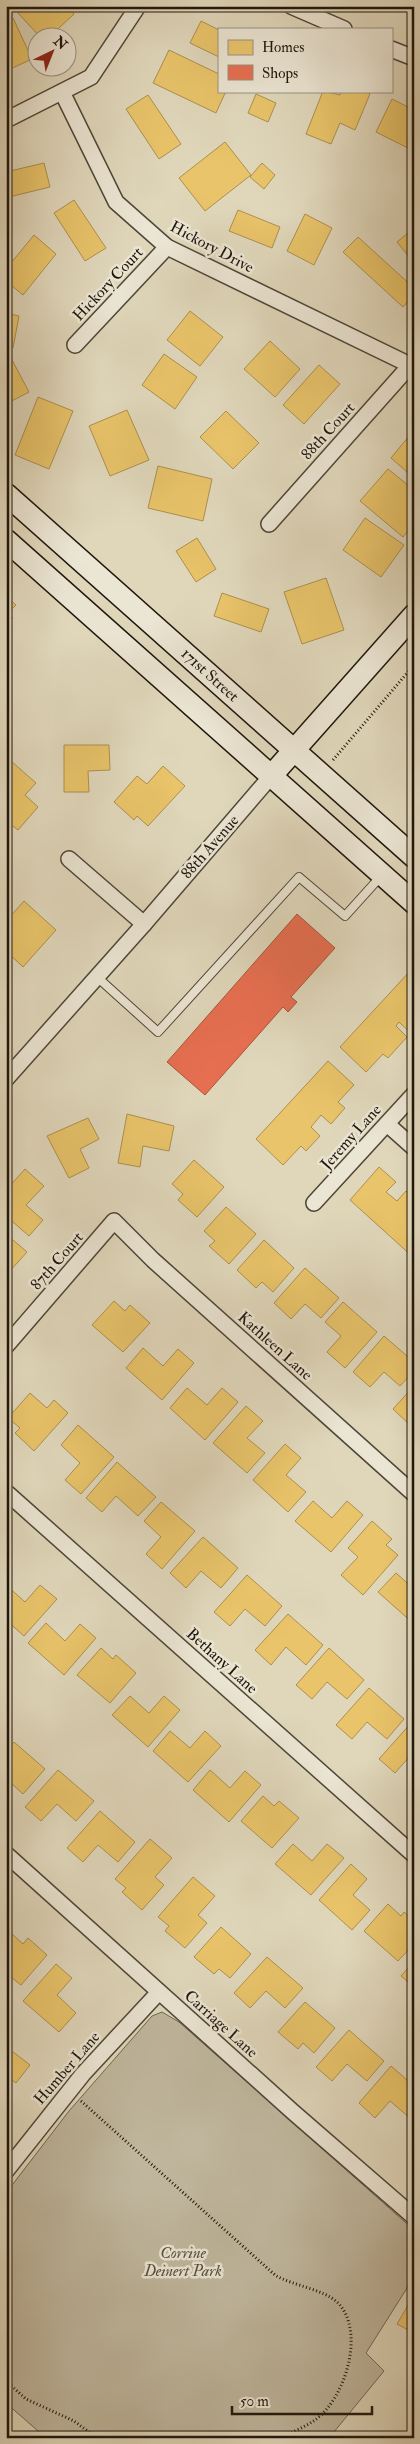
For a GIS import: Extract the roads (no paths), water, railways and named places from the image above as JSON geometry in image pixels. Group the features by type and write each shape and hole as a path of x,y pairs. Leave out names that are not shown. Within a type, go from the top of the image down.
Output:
{"street":[{"path":"6,120 91,77 138,6"},
{"path":"291,6 342,28"},
{"path":"392,49 414,58"},
{"name":"Hickory Drive","path":"62,92 116,202 167,247 412,363"},
{"name":"Hickory Court","path":"75,346 167,247"},
{"name":"88th Court","path":"269,524 412,363"},
{"name":"171st Street","path":"6,494 414,857"},
{"name":"171st Street","path":"6,540 414,902"},
{"name":"88th Avenue","path":"6,1079 414,615"},
{"path":"69,859 144,924"},
{"name":"Jeremy Lane","path":"314,1203 414,1094"},
{"path":"387,1124 414,1148"},
{"name":"87th Court","path":"6,1346 114,1221"},
{"name":"Kathleen Lane","path":"114,1221 153,1260 414,1494"},
{"name":"Bethany Lane","path":"6,1492 414,1855"},
{"name":"Carriage Lane","path":"6,1854 292,2112 414,2217"},
{"name":"Humber Lane","path":"6,2171 70,2090 159,1992"}],"lane":[{"path":"97,977 158,1032 299,877 345,916 382,874"}],"park label":[{"name":"Corrine Deinert Park","path":"183,2262"}]}
